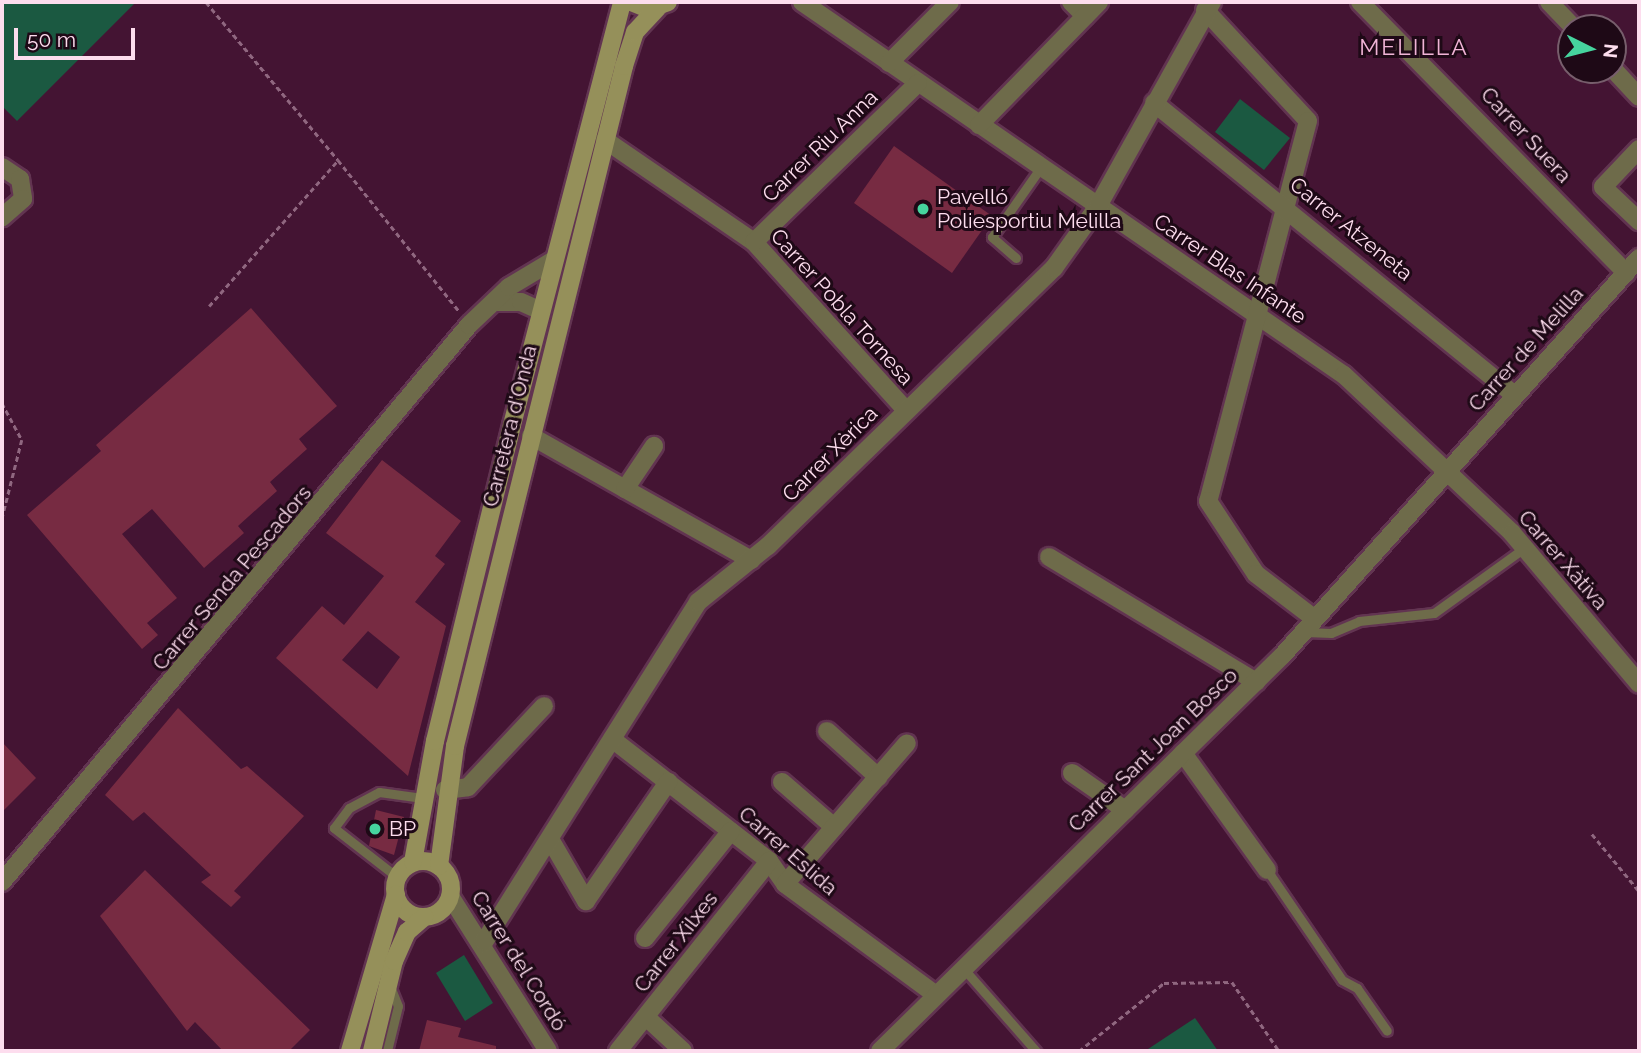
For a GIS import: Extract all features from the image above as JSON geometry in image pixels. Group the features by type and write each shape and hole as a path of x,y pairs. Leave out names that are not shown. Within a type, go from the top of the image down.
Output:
{"main road":[{"name":"Carretera d'Onda","path":"413,862 423,798 541,311 622,2"},
{"path":"631,2 663,5"},
{"name":"Carretera d'Onda","path":"439,866 445,790 605,140 635,32 663,5"},
{"path":"350,1051 396,886 413,862 439,866 450,879 450,896 441,911 424,917 407,932 388,984 372,1051"},
{"path":"396,886 406,911 424,917"}],"street":[{"name":"Carrer Blas Infante","path":"802,2 1344,374 1447,470"},
{"path":"889,63 950,2"},
{"path":"1071,2 1085,16"},
{"path":"979,125 1099,2"},
{"path":"1209,6 1308,121 1255,314 1208,501 1256,574 1309,625"},
{"name":"Carrer Xèrica","path":"484,942 698,602 751,560 1054,268 1098,206 1209,6"},
{"name":"Carrer Suera","path":"1372,6 1626,273"},
{"name":"Carrer Riu Anna","path":"754,242 918,83"},
{"path":"1627,84 1639,97"},
{"name":"Carrer Atzeneta","path":"1154,103 1285,205 1515,395"},
{"name":"Carrer Pobla Tornesa","path":"605,140 754,242 906,410"},
{"path":"1639,149 1604,187 1639,221"},
{"path":"2,166 20,178 23,199 2,217"},
{"name":"Carrer de Melilla","path":"1447,470 1639,258"},
{"name":"Carrer Senda Pescadors","path":"2,882 469,325 495,302 554,260"},
{"path":"495,302 521,302 541,311"},
{"path":"531,436 751,560"},
{"path":"625,489 654,446"},
{"name":"Carrer Xàtiva","path":"1447,470 1524,548 1639,684"},
{"name":"Carrer Sant Joan Bosco","path":"880,1051 1256,682 1447,470"},
{"path":"1049,557 1256,682"},
{"path":"445,790 468,787 544,706"},
{"path":"827,731 878,777"},
{"name":"Carrer Eslida","path":"612,739 769,861 785,884 936,995"},
{"path":"785,884 907,743"},
{"path":"1183,753 1268,870"},
{"path":"1072,773 1125,810"},
{"path":"550,839 586,901 668,782"},
{"path":"782,782 834,827"},
{"path":"645,939 731,831"},
{"name":"Carrer Xilxes","path":"618,1051 769,861"},
{"name":"Carrer del Cordó","path":"450,896 484,942 548,1051"},
{"path":"646,1017 682,1051"}],"lane":[{"path":"1016,258 992,237 1041,167"},
{"path":"1309,625 1331,634 1359,621 1434,613 1524,548"},
{"path":"396,886 334,828 349,808 379,792 423,798"},
{"path":"1268,870 1342,980 1357,988 1387,1031"},
{"path":"963,968 1035,1051"},
{"path":"387,1051 398,1006 388,984"}],"path":[{"path":"206,2 338,160 469,325"},
{"path":"209,306 338,160"},
{"path":"2,403 22,440 2,519"},
{"path":"1592,834 1639,891"},
{"path":"1079,1051 1164,984 1232,982 1279,1051"}],"green space":[{"path":"2,2 136,2 17,121 2,106"},
{"path":"1240,99 1290,138 1264,170 1215,132"},
{"path":"464,955 493,1003 465,1021 436,973"},
{"path":"1195,1018 1218,1051 1145,1051"}],"building":[{"name":"Pavelló Poliesportiu Melilla","path":"894,146 992,216 952,273 854,203"},
{"path":"251,308 337,406 299,439 307,449 270,482 277,491 238,526 244,533 204,568 152,509 122,534 177,598 147,623 158,635 142,649 27,515 101,451 96,445"},
{"path":"382,460 461,521 435,556 445,564 415,602 446,626 408,776 276,658 322,606 344,625 384,576 326,533","holes":["368,631 400,657 377,689 342,660"]},
{"path":"178,708 241,769 247,766 304,816 234,891 241,897 231,907 201,882 211,875 144,812 133,821 105,795"},
{"path":"2,742 36,778 2,812"},
{"path":"376,810 404,817 394,855 369,846"},
{"path":"145,870 310,1030 289,1051 223,1051 195,1022 187,1031 100,916"},
{"path":"427,1020 461,1028 458,1037 496,1046 496,1051 419,1051"}],"place":[{"name":"Pavelló Poliesportiu Melilla","path":"923,209"},
{"name":"BP","path":"375,829"}],"district":[{"name":"MELILLA","path":"1414,47"}]}
